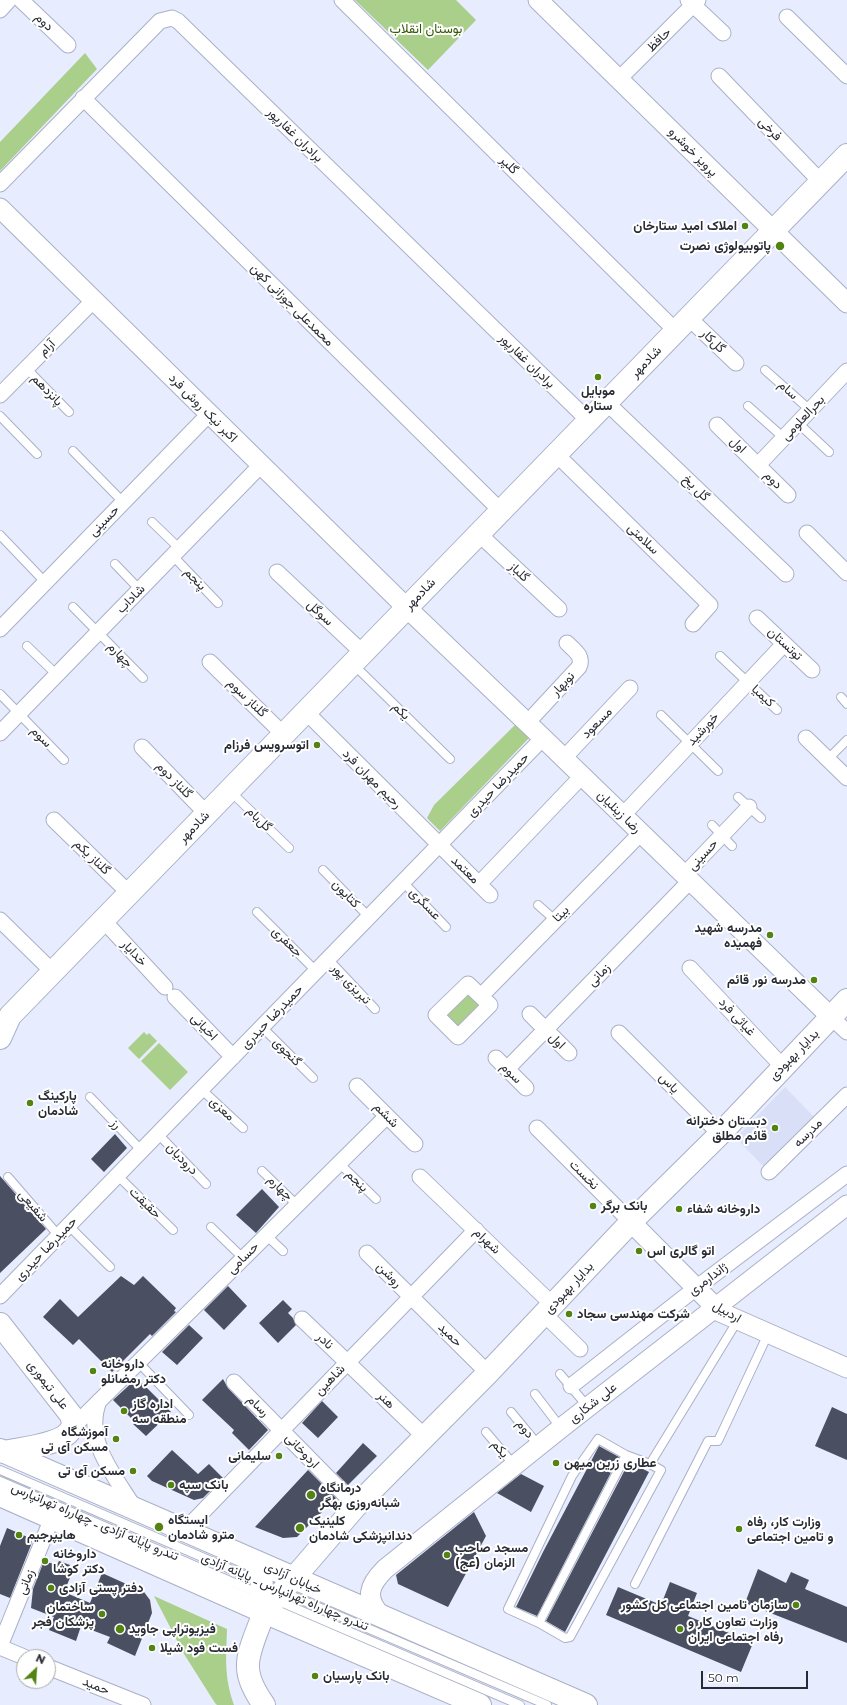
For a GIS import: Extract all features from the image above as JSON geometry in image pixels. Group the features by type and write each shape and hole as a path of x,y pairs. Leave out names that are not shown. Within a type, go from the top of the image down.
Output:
{"main road":[{"name":"شادمهر","path":"0,1038 5,1021 847,155"},
{"name":"بدایار بهبودی","path":"271,1588 356,1506 488,1373 631,1222 720,1134 847,1000"},
{"name":"علی تیموری","path":"0,1324 71,1415 73,1427 63,1438 1,1457"},
{"name":"خیابان آزادی","path":"1,1457 185,1530 271,1588 480,1705"},
{"name":"خیابان آزادی","path":"0,1495 52,1518 271,1588 381,1616 586,1705"},
{"path":"246,1705 244,1687 249,1658 271,1588"},
{"path":"248,1668 254,1686 264,1705"}],"street":[{"path":"0,10 9,0"},
{"name":"دوم","path":"21,0 68,45"},
{"name":"گلپر","path":"342,0 683,324"},
{"name":"پرویز خوشرو","path":"538,0 847,304"},
{"path":"693,2 723,33"},
{"name":"حافظ","path":"619,79 693,2"},
{"path":"787,17 847,76"},
{"name":"برادران غفارپور","path":"0,184 82,98 160,20 172,18 178,21 588,421"},
{"name":"فرخی","path":"720,76 821,182"},
{"name":"محمدعلی جوزانی کهن","path":"82,98 501,511"},
{"name":"اکبر نیک روش فرد","path":"0,208 407,608"},
{"name":"آرام","path":"0,395 94,300"},
{"name":"گل‌کار","path":"683,324 736,363"},
{"name":"بحرالعلومی","path":"758,465 847,371"},
{"name":"گل یخ","path":"607,403 786,574"},
{"name":"حسینی","path":"0,629 209,414"},
{"name":"اول","path":"717,425 758,465"},
{"name":"سلامتی","path":"556,454 710,605 693,624"},
{"name":"شاداب","path":"0,733 262,465"},
{"name":"دوم","path":"758,465 788,495"},
{"path":"807,533 846,570"},
{"name":"گلباز","path":"479,534 559,609"},
{"name":"سوگل","path":"277,572 358,658"},
{"name":"رضا زینلیان","path":"407,608 831,1017"},
{"name":"توتستان","path":"757,618 812,670"},
{"name":"نوبهار","path":"527,723 579,667 581,662 580,656 567,643"},
{"name":"خورشید","path":"623,815 784,644"},
{"name":"گلناز سوم","path":"210,662 284,734"},
{"name":"مسعود","path":"564,758 630,688"},
{"name":"رحیم مهران فرد","path":"306,712 439,845"},
{"name":"حمیدرضا حیدری","path":"0,1296 543,738"},
{"path":"806,738 847,778"},
{"name":"گلناز دوم","path":"142,747 207,814"},
{"path":"479,884 582,776"},
{"name":"حسینی","path":"687,878 717,830 743,802"},
{"name":"گلناز یکم","path":"54,820 129,893"},
{"name":"بیتا","path":"481,996 641,833"},
{"name":"معتمد","path":"439,845 490,895"},
{"name":"زمانی","path":"507,1069 687,878"},
{"path":"0,920 53,972"},
{"name":"خدایار","path":"103,920 170,992"},
{"name":"غیاثی فرد","path":"690,968 783,1067"},
{"name":"اخیانی","path":"170,992 233,1057"},
{"path":"530,1014 545,1029"},
{"path":"831,1017 847,1032"},
{"name":"اول","path":"545,1029 569,1053"},
{"name":"یاس","path":"619,1033 720,1134"},
{"name":"سوم","path":"496,1058 526,1088"},
{"name":"ششم","path":"357,1086 415,1144"},
{"name":"مدرسه","path":"769,1172 847,1095"},
{"name":"حسامی","path":"73,1427 387,1116"},
{"name":"نخست","path":"537,1128 631,1222"},
{"name":"ژاندارمری","path":"571,1386 696,1288 847,1174"},
{"name":"شهرام","path":"420,1177 476,1230 549,1310 580,1349"},
{"name":"علی شکاری","path":"381,1616 372,1605 371,1598 372,1587 378,1576 561,1428 847,1206"},
{"name":"اردبیل","path":"631,1222 714,1308 768,1334 847,1368"},
{"name":"شاهین","path":"185,1530 476,1230"},
{"name":"روشن","path":"367,1253 411,1297"},
{"name":"حمید","path":"411,1297 488,1373"},
{"name":"نادر","path":"302,1320 348,1363"},
{"name":"هنر","path":"348,1363 425,1437"},
{"name":"رسام","path":"234,1382 282,1430"},
{"path":"99,1400 94,1421 96,1440 104,1458 135,1509"},
{"name":"اردوخانی","path":"282,1430 356,1506"},
{"name":"زمانی","path":"0,1646 52,1518"},
{"path":"0,1646 16,1653"},
{"name":"حمید","path":"56,1670 143,1705"}],"lane":[{"name":"پانزدهم","path":"26,368 69,412"},
{"name":"سام","path":"765,370 810,410"},
{"path":"748,406 784,438"},
{"path":"0,416 37,454"},
{"path":"798,423 829,452"},
{"path":"73,451 123,502"},
{"name":"پنجم","path":"152,522 176,553 218,602"},
{"path":"0,535 46,582"},
{"path":"115,564 140,590"},
{"name":"چهارم","path":"73,607 143,678"},
{"path":"27,646 57,675"},
{"name":"کیمیا","path":"720,656 777,710"},
{"name":"یکم","path":"358,658 450,759"},
{"name":"سوم","path":"0,694 64,760"},
{"path":"841,697 847,704"},
{"path":"661,715 718,771"},
{"path":"828,760 847,740"},
{"name":"گل‌بام","path":"230,790 289,848"},
{"name":"حسینی","path":"743,802 761,818"},
{"name":"حسینی","path":"717,830 732,846"},
{"name":"کتایون","path":"323,870 369,917"},
{"name":"عسگری","path":"403,882 446,927"},
{"path":"538,905 555,920"},
{"name":"جعفری","path":"257,912 316,971"},
{"name":"تبریزی‌ پور","path":"328,960 375,1008"},
{"name":"گنجوی","path":"262,1027 313,1078"},
{"name":"معزی","path":"201,1090 243,1128"},
{"name":"رز","path":"90,1097 142,1150"},
{"name":"درودیان","path":"158,1134 206,1184"},
{"name":"پنجم","path":"339,1163 376,1199"},
{"name":"چهارم","path":"262,1171 297,1205"},
{"name":"حقیقت","path":"118,1176 173,1230"},
{"name":"شفیعی","path":"8,1177 64,1231 110,1267"},
{"path":"211,1227 244,1258"},
{"path":"266,1235 283,1251"},
{"path":"650,1464 738,1320"},
{"path":"635,1584 708,1440 718,1441 768,1334"},
{"path":"138,1362 189,1416"},
{"path":"560,1374 589,1407"},
{"path":"535,1394 561,1428"},
{"name":"دوم","path":"511,1412 539,1446"},
{"name":"یکم","path":"486,1432 515,1466"},
{"path":"598,1439 626,1455 650,1464 661,1470 570,1637 565,1638 539,1623 508,1609 572,1476 598,1439"},
{"path":"539,1623 626,1455"},
{"name":"تندرو چهارراه تهرانپارس ـ پایانه آزادی","path":"1,1457 271,1588 547,1705"},
{"name":"تندرو پایانه آزادی ـ چهارراه تهرانپارس","path":"0,1480 271,1588 520,1705"}],"shaded area":[{"name":"دبستان دخترانه قائم مطلق","path":"785,1087 815,1118 765,1168 736,1138"}],"green space":[{"name":"بوستان انقلاب","path":"355,0 456,0 476,20 428,70"},
{"path":"85,53 97,69 0,171 0,142"},
{"path":"515,725 529,738 440,831 427,818 434,805"},
{"path":"468,991 483,1007 458,1030 443,1015"},
{"path":"144,1032 147,1035 149,1033 157,1041 139,1059 128,1048"},
{"path":"159,1043 188,1072 170,1090 141,1061"},
{"path":"154,1596 227,1629 227,1676 234,1705 217,1705 215,1703 184,1654"}],"building":[{"path":"115,1134 127,1148 104,1172 91,1159"},
{"path":"0,1176 46,1229 0,1273"},
{"path":"262,1189 279,1207 256,1233 236,1215"},
{"path":"121,1276 134,1285 143,1276 176,1308 174,1311 176,1312 152,1336 150,1334 112,1372 79,1339 73,1345 43,1317 60,1299 78,1317"},
{"path":"228,1286 247,1306 224,1330 204,1310"},
{"path":"283,1300 292,1309 288,1313 293,1318 296,1325 278,1343 259,1323"},
{"path":"189,1325 203,1338 177,1365 162,1352"},
{"path":"137,1378 171,1412 146,1436 133,1424 135,1422 113,1400"},
{"path":"223,1379 228,1388 268,1430 249,1450 232,1433 234,1430 202,1400"},
{"path":"322,1401 338,1417 318,1438 302,1423"},
{"path":"832,1407 847,1414 847,1460 815,1446"},
{"path":"363,1443 377,1456 348,1485 336,1473"},
{"path":"599,1446 619,1457 537,1616 516,1607 543,1552"},
{"path":"172,1450 198,1474 209,1464 223,1478 203,1498 194,1500 152,1481 147,1476"},
{"path":"629,1462 649,1472 565,1632 546,1621"},
{"path":"308,1470 336,1498 297,1537 283,1538 255,1527"},
{"path":"521,1474 544,1486 531,1512 497,1493"},
{"name":"مسجد صاحب الزمان (عج)","path":"474,1512 486,1536 448,1607 398,1584 396,1575"},
{"path":"7,1528 32,1539 10,1598 0,1594 0,1546"},
{"path":"44,1561 57,1565 59,1561 70,1565 67,1571 72,1573 64,1592 90,1603 102,1573 144,1592 150,1600 152,1613 135,1656 107,1643 110,1637 81,1626 76,1641 49,1630 54,1617 31,1608 33,1589"},
{"name":"سازمان تامین اجتماعی کل کشور","path":"758,1569 786,1583 791,1572 809,1580 805,1589 847,1607 847,1643 745,1603"},
{"name":"وزارت تعاون کار و رفاه اجتماعی ایران","path":"670,1582 697,1593 688,1616 753,1643 741,1672 606,1615 618,1587 661,1605"}],"place":[{"name":"املاک امید ستارخان","path":"745,226"},
{"name":"پاتوبیولوژی نصرت","path":"780,246"},
{"name":"موبایل ستاره","path":"598,377"},
{"name":"اتوسرویس فرزام","path":"317,745"},
{"name":"مدرسه شهید فهمیده","path":"770,935"},
{"name":"مدرسه نور قائم","path":"814,980"},
{"name":"پارکینگ شادمان","path":"30,1103"},
{"name":"دبستان دخترانه قائم مطلق","path":"775,1128"},
{"name":"بانک برگر","path":"593,1206"},
{"name":"داروخانه شفاء","path":"679,1209"},
{"name":"اتو گالری اس","path":"639,1251"},
{"name":"شرکت مهندسی سجاد","path":"569,1314"},
{"name":"داروخانه دکتر رمضانلو","path":"93,1371"},
{"name":"اداره گاز منطقه سه","path":"124,1411"},
{"name":"آموزشگاه مسکن آی تی","path":"116,1439"},
{"name":"سلیمانی","path":"279,1456"},
{"name":"عطاری زرین میهن","path":"556,1463"},
{"name":"مسکن آی تی","path":"133,1471"},
{"name":"بانک سپه","path":"171,1485"},
{"name":"درمانگاه شبانه‌روزی بهگر","path":"311,1495"},
{"name":"ایستگاه مترو شادمان","path":"159,1527"},
{"name":"کلینیک دندانپزشکی شادمان","path":"300,1528"},
{"name":"وزارت کار، رفاه و تامین اجتماعی","path":"739,1529"},
{"name":"هایپرجیم","path":"19,1535"},
{"name":"مسجد صاحب الزمان (عج)","path":"447,1555"},
{"name":"داروخانه دکتر کوشا","path":"45,1561"},
{"name":"دفتر پستی آزادی","path":"51,1588"},
{"name":"سازمان تامین اجتماعی کل کشور","path":"796,1605"},
{"name":"ساختمان پزشکان فجر","path":"102,1614"},
{"name":"فیزیوتراپی جاوید","path":"120,1629"},
{"name":"وزارت تعاون کار و رفاه اجتماعی ایران","path":"680,1629"},
{"name":"فست فود شیلا","path":"152,1648"},
{"name":"بانک پارسیان","path":"315,1676"}]}
